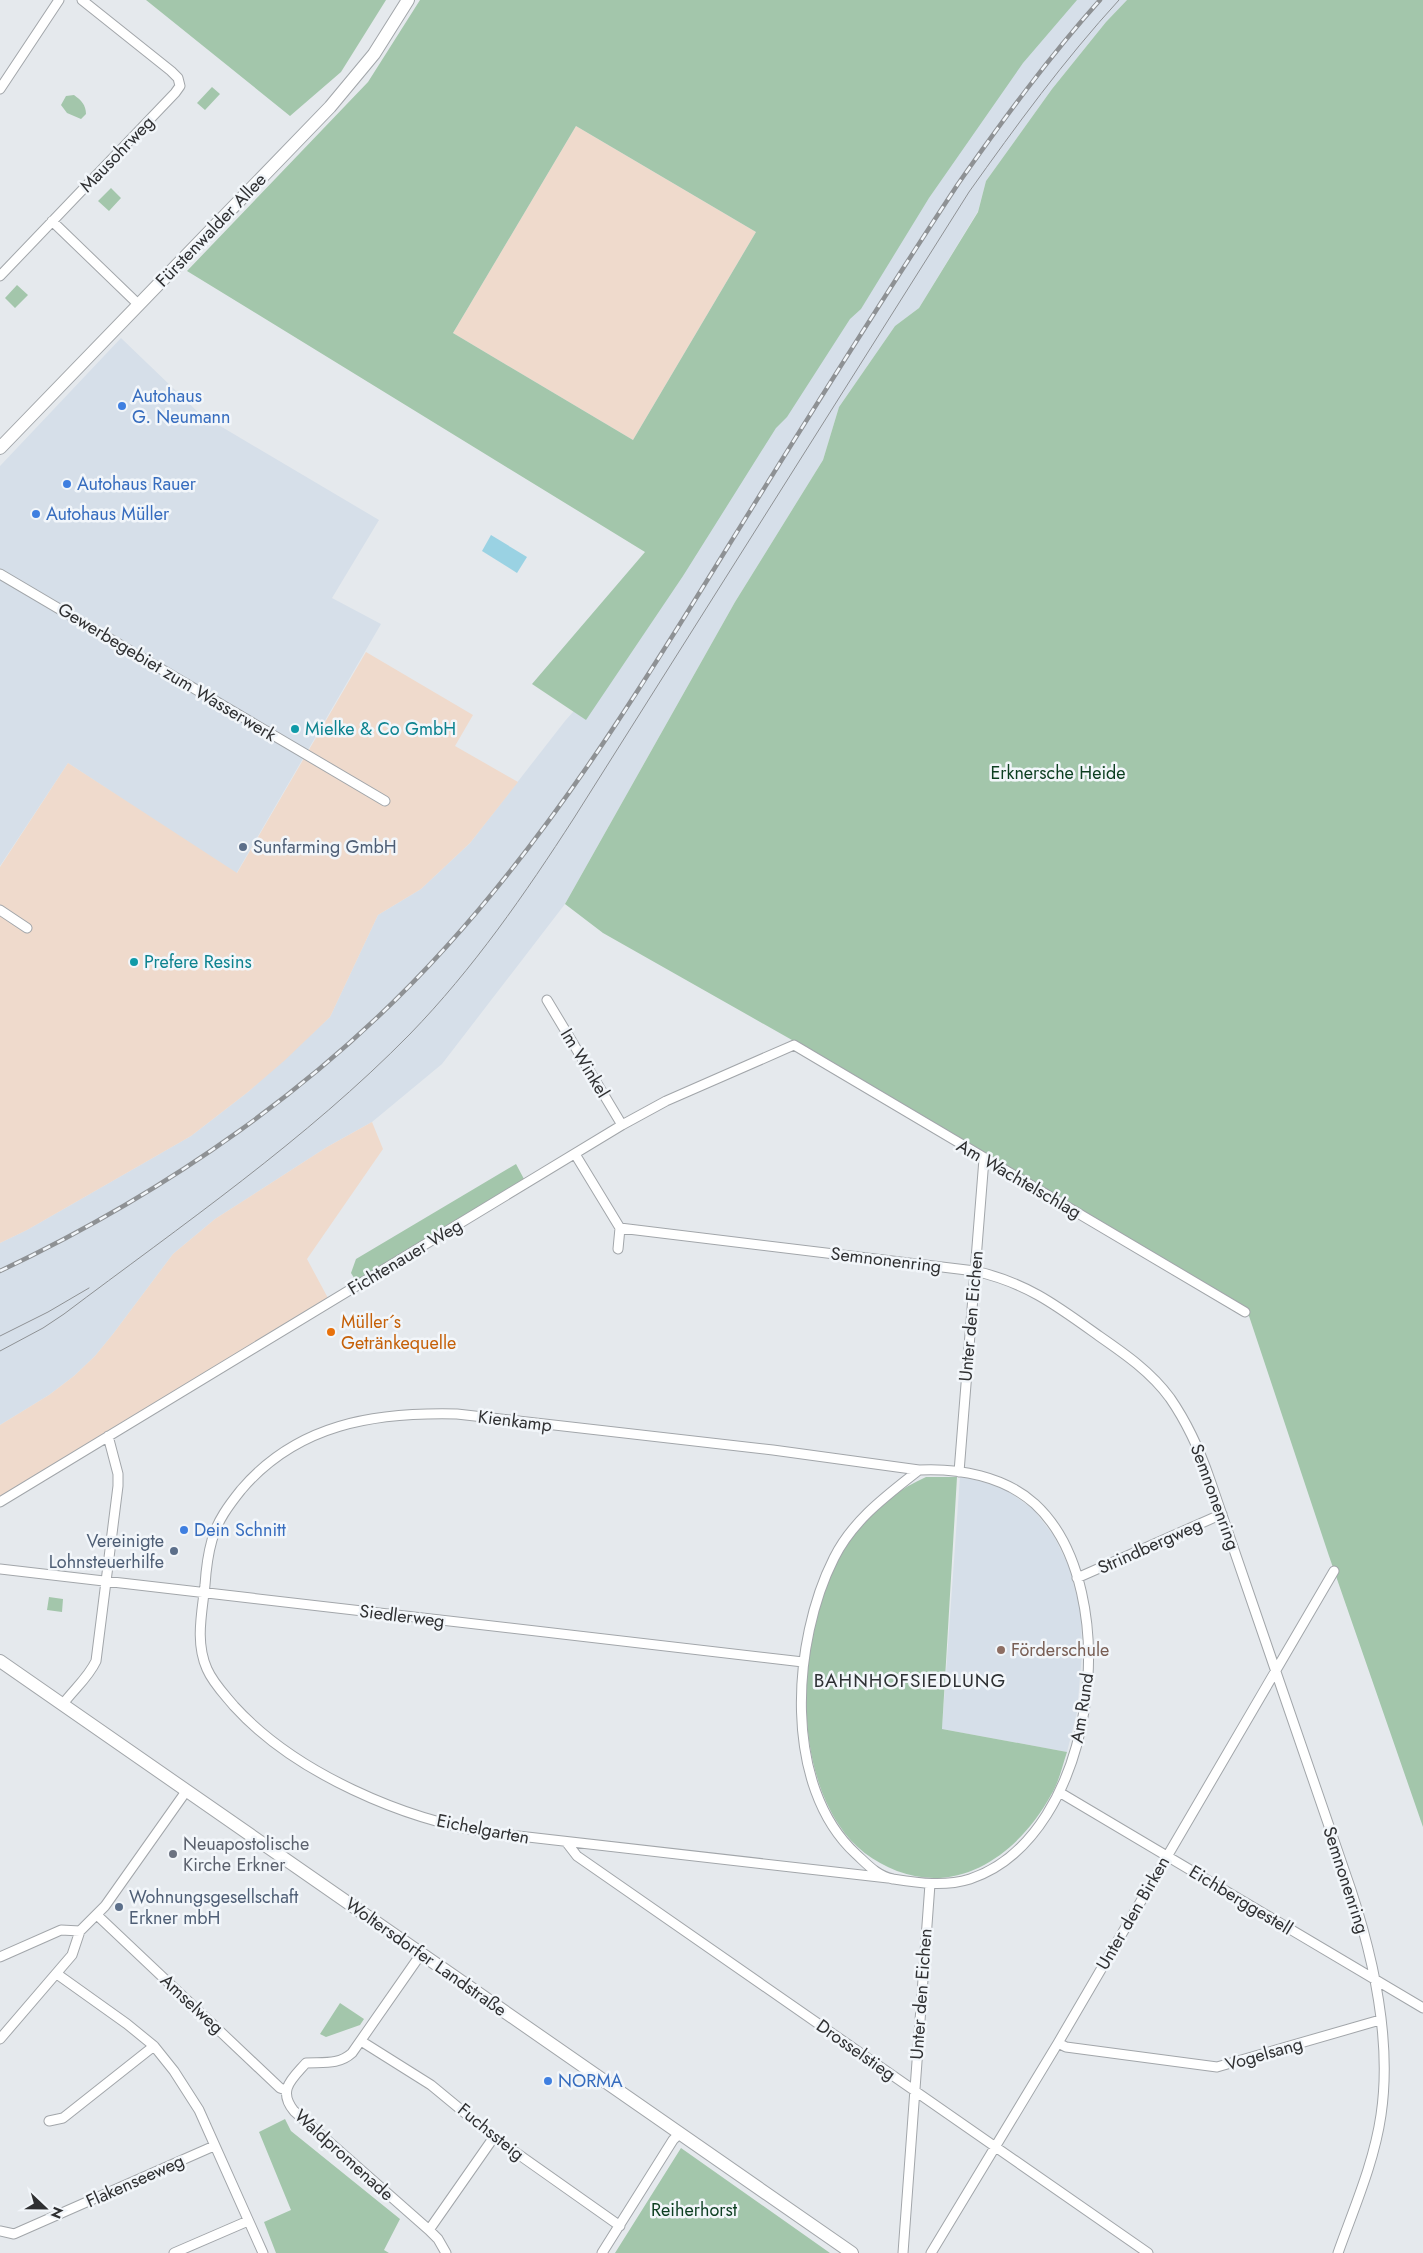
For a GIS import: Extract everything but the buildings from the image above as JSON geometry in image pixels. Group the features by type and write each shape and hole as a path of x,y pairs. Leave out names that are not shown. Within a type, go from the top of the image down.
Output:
{"main road":[{"name":"Fürstenwalder Allee","path":"0,448 330,107 374,54 408,0"},
{"name":"Woltersdorfer Landstraße","path":"0,1661 852,2253"}],"street":[{"path":"0,89 58,0"},
{"name":"Mausohrweg","path":"0,276 180,86 178,78 171,71 82,0"},
{"path":"52,221 139,305"},
{"name":"Gewerbegebiet zum Wasserwerk","path":"0,574 385,801"},
{"path":"0,910 27,928"},
{"name":"Im Winkel","path":"548,1000 622,1125"},
{"name":"Fichtenauer Weg","path":"0,1502 622,1125 666,1101 794,1045"},
{"name":"Am Wachtelschlag","path":"794,1045 1245,1312"},
{"path":"575,1154 620,1228 618,1249"},
{"name":"Unter den Eichen","path":"959,1472 984,1159"},
{"name":"Semnonenring","path":"620,1228 975,1271 1018,1284 1040,1294 1135,1361 1169,1397 1186,1423 1199,1450 1222,1514 1352,1895 1365,1939 1373,1978 1380,2020 1383,2064 1381,2115 1368,2171 1338,2253"},
{"name":"Kienkamp","path":"204,1592 212,1539 221,1517 251,1479 266,1465 309,1436 329,1429 380,1417 414,1412 457,1414 782,1451 919,1470"},
{"path":"63,1704 90,1673 96,1661 118,1474 108,1436"},
{"name":"Am Rund","path":"919,1470 959,1472 1004,1483 1035,1504 1060,1537 1077,1578 1087,1627 1090,1656 1080,1731 1074,1753 1059,1792 1044,1820 1011,1854 992,1868 972,1878 946,1884 930,1884 888,1878 876,1872 852,1850 836,1831 818,1795 808,1760 804,1735 803,1662 810,1625 824,1580 846,1538 869,1511 919,1470"},
{"name":"Strindbergweg","path":"1077,1578 1222,1514"},
{"name":"Siedlerweg","path":"0,1568 803,1662"},
{"name":"Unter den Birken","path":"931,2253 1058,2043 1334,1571"},
{"name":"Eichelgarten","path":"204,1592 199,1644 207,1669 218,1688 242,1715 280,1747 310,1766 356,1790 406,1812 471,1830 567,1843 888,1878"},
{"path":"0,2039 18,2016 58,1974 72,1955 80,1931 98,1916 187,1790"},
{"name":"Eichberggestell","path":"1059,1792 1423,2008"},
{"name":"Drosselstieg","path":"567,1843 577,1856 1148,2253"},
{"name":"Unter den Eichen","path":"903,2253 930,1884"},
{"name":"Amselweg","path":"98,1916 280,2088 286,2090"},
{"path":"0,1957 61,1930 80,1931"},
{"name":"Waldpromenade","path":"421,1954 361,2041 346,2059 337,2062 306,2063 290,2081 286,2090 286,2096 294,2111 429,2230 438,2239 446,2253"},
{"path":"58,1974 154,2046 187,2088 263,2253"},
{"name":"Vogelsang","path":"1058,2043 1066,2047 1217,2068 1380,2020"},
{"name":"Fuchssteig","path":"361,2041 431,2085 494,2137 620,2226"},
{"path":"49,2121 63,2118 154,2046"},
{"path":"602,2253 673,2140 680,2133"},
{"path":"429,2230 494,2137"},
{"name":"Flakenseeweg","path":"0,2231 14,2234 214,2146"},
{"path":"174,2253 248,2221"}],"shaded area":[{"path":"1062,0 1127,0 1106,22 1052,89 986,181 978,211 919,308 895,326 839,407 823,460 735,602 565,904 442,1064 372,1122 327,1147 215,1219 173,1254 95,1356 74,1376 49,1395 0,1425 0,1243 27,1230 191,1136 248,1092 330,1017 378,915 421,889 470,843 565,721 618,661"},
{"path":"576,126 756,232 633,440 453,333"},
{"path":"121,338 200,414 379,520 332,598 381,624 236,874 68,763 0,866 0,466"},
{"name":"Prefere Resins","path":"366,652 473,715 455,746 518,782 470,843 421,889 378,915 330,1017 284,1061 248,1092 191,1136 27,1230 0,1243 0,867 68,763 237,873"},
{"path":"372,1122 383,1149 307,1259 329,1300 0,1500 0,1425 49,1395 74,1376 95,1356 173,1254 215,1219 327,1147"},
{"path":"960,1476 1002,1487 1033,1509 1054,1536 1069,1567 1081,1612 1082,1654 1077,1712 1067,1752 942,1729"}],"green space":[{"path":"146,0 386,0 341,72 290,116"},
{"path":"420,0 1077,0 1023,63 929,198 861,309 850,319 787,417 776,428 683,576 586,720 532,684 645,552 187,271 368,82","holes":["576,126 756,232 633,440 453,333"]},
{"name":"Erknersche Heide","path":"1127,0 1423,0 1423,1827 1329,1556 1246,1307 792,1040 603,933 565,904 735,602 823,460 839,407 895,326 919,308 978,212 986,181 1052,89 1106,22"},
{"path":"212,87 220,94 205,110 197,103"},
{"path":"74,95 85,108 86,114 81,119 67,113 61,105 66,96"},
{"path":"111,188 121,198 109,211 98,201"},
{"path":"17,285 28,295 15,308 5,298"},
{"path":"516,1164 524,1179 356,1281 351,1273 356,1259"},
{"path":"926,1477 957,1477 942,1729 1067,1752 1054,1790 1024,1834 988,1863 967,1872 945,1877 921,1877 897,1871 880,1863 857,1847 839,1825 823,1793 812,1757 807,1718 807,1677 812,1637 822,1598 837,1563 856,1532 879,1507 906,1487"},
{"path":"49,1597 63,1599 62,1612 47,1610"},
{"path":"340,2003 364,2019 360,2025 326,2037 320,2034"},
{"path":"285,2119 291,2131 400,2219 384,2250 389,2253 276,2253 264,2222 291,2210 259,2132"},
{"name":"Reiherhorst","path":"681,2148 830,2253 615,2253"}],"water":[{"path":"491,535 527,557 517,573 482,551"}],"tram line":[{"path":"0,1351 43,1328 64,1314 286,1146 370,1073 410,1034 455,984 517,903 574,818 969,192 1060,70 1119,0"},
{"path":"0,1336 48,1312 89,1288"}],"railway":[{"path":"0,1271 62,1240 123,1206 182,1170 240,1131 295,1089 348,1044 399,996 447,946 485,902 557,810 623,714 896,279 958,184 1026,90 1100,0"}],"place":[{"name":"Autohaus G. Neumann","path":"122,406"},
{"name":"Autohaus Rauer","path":"67,484"},
{"name":"Autohaus Müller","path":"36,514"},
{"name":"Mielke & Co GmbH","path":"295,729"},
{"name":"Sunfarming GmbH","path":"243,847"},
{"name":"Prefere Resins","path":"134,962"},
{"name":"Müller´s Getränkequelle","path":"331,1332"},
{"name":"Dein Schnitt","path":"184,1530"},
{"name":"Vereinigte Lohnsteuerhilfe","path":"174,1551"},
{"name":"Förderschule","path":"1001,1650"},
{"name":"Neuapostolische Kirche Erkner","path":"173,1854"},
{"name":"Wohnungsgesellschaft Erkner mbH","path":"119,1907"},
{"name":"NORMA","path":"548,2081"}],"district":[{"name":"BAHNHOFSIEDLUNG","path":"910,1680"}]}
